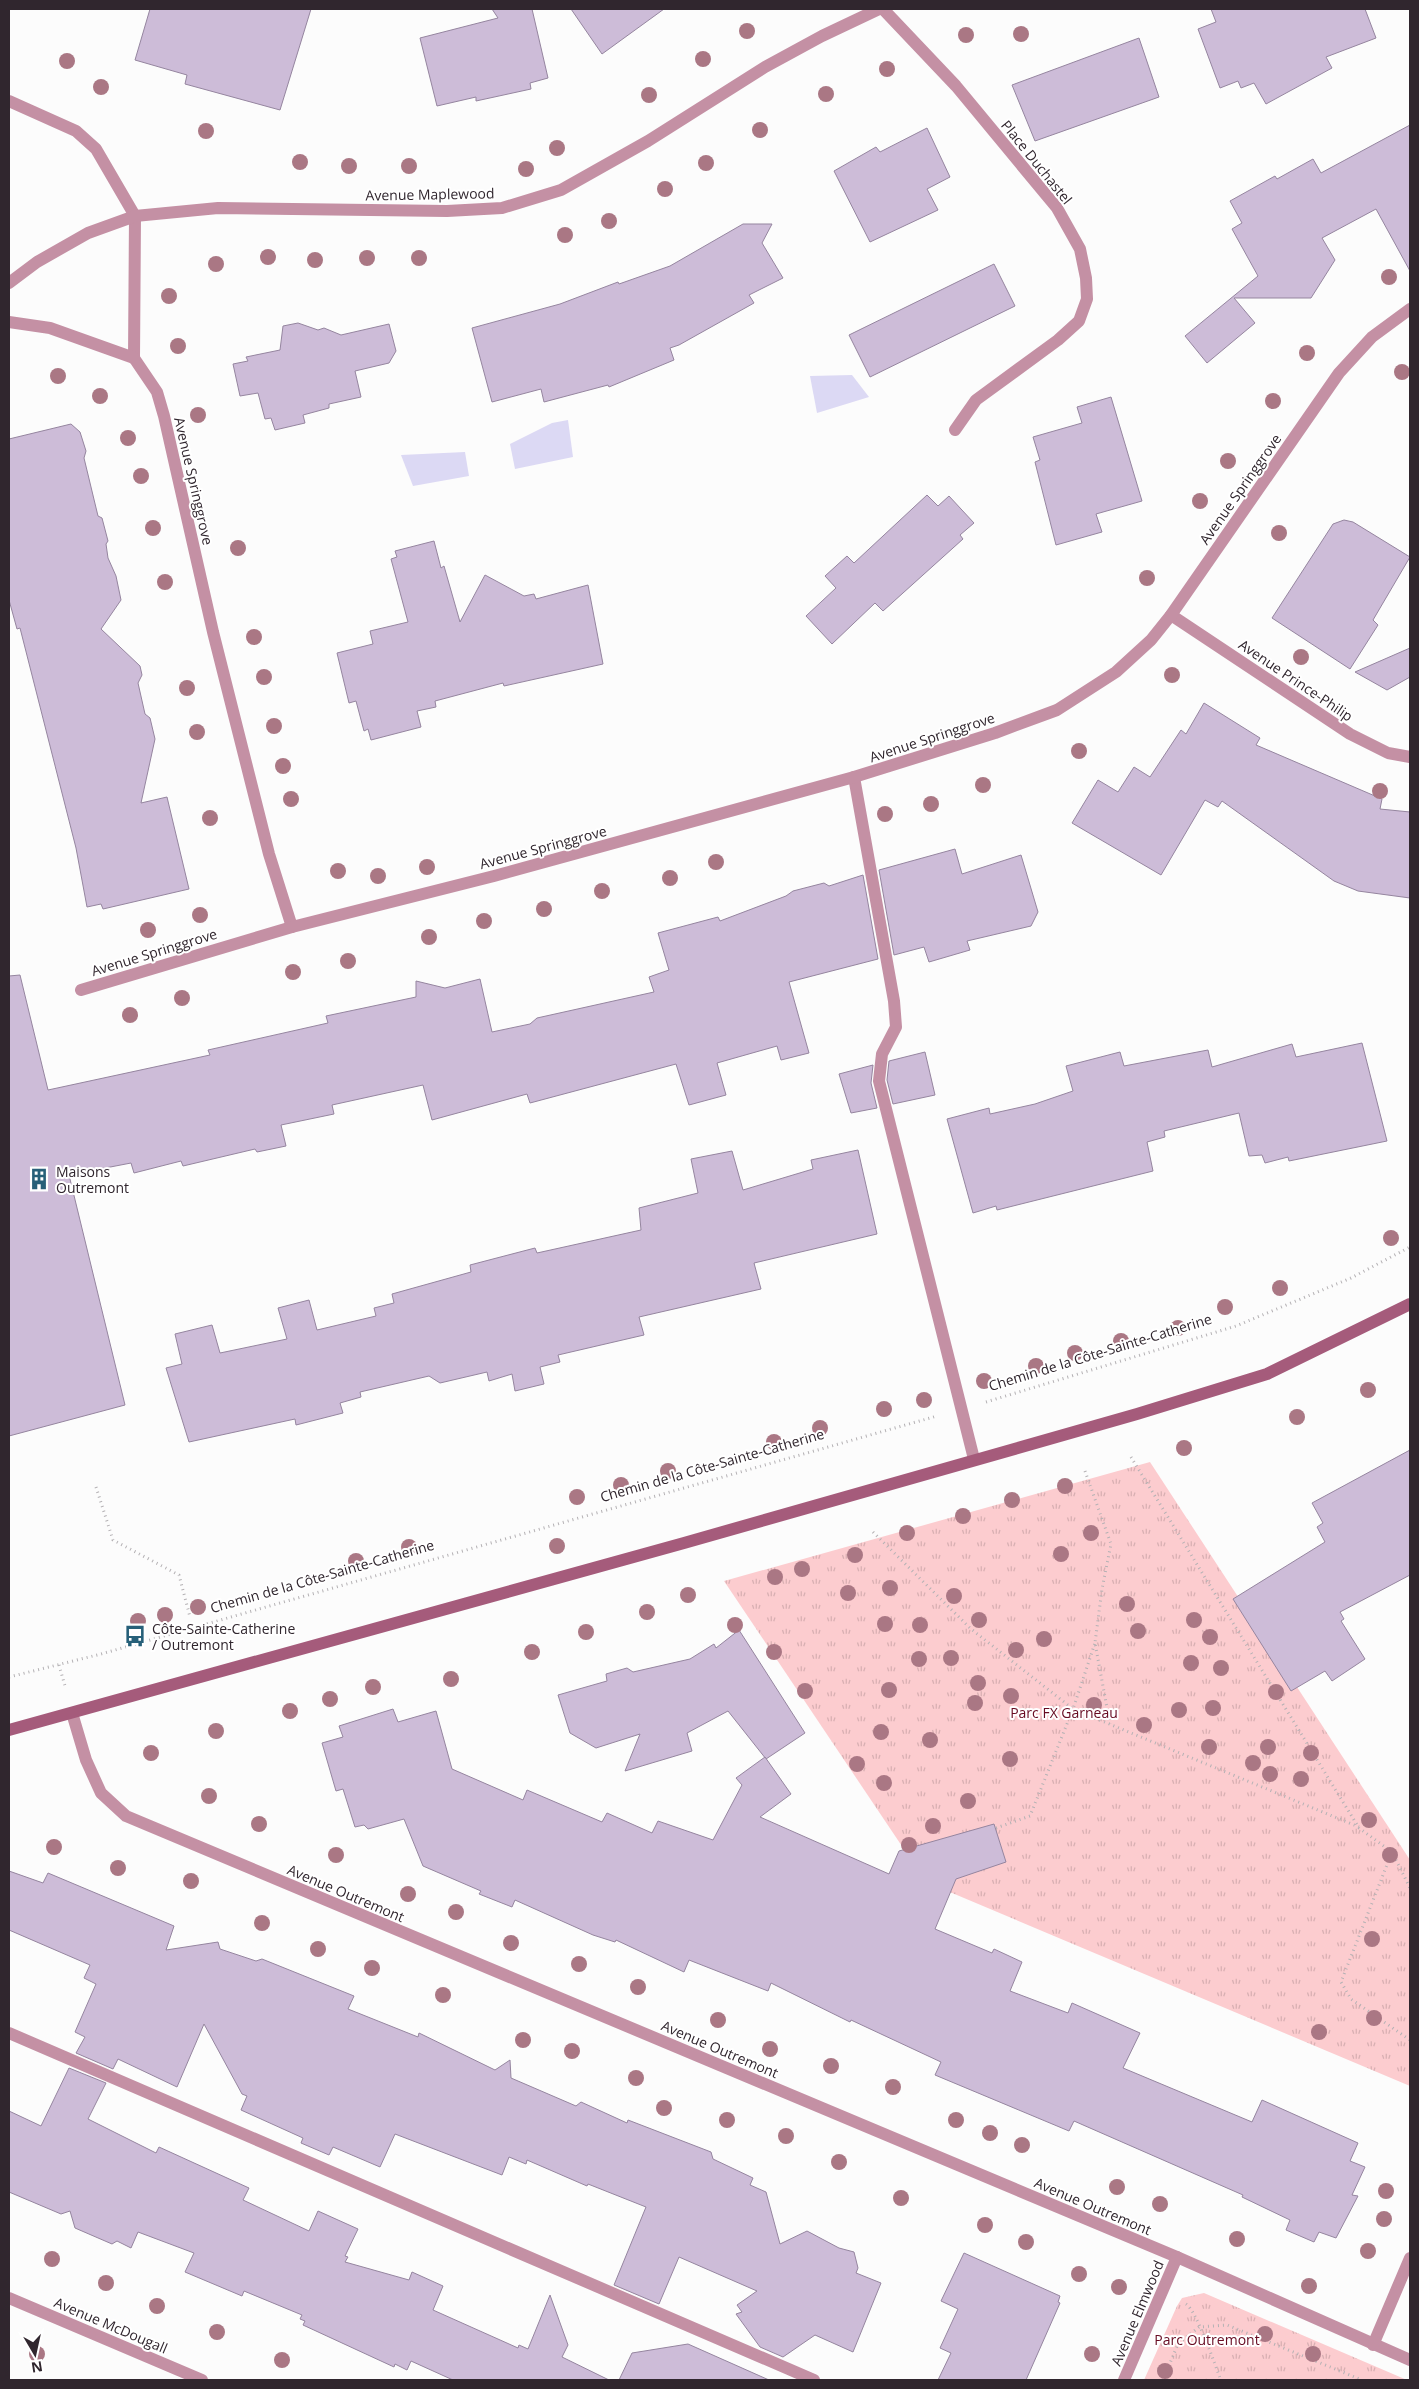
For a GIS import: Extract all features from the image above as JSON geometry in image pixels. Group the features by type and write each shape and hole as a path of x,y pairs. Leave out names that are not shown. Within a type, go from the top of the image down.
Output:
{"main road":[{"path":"9,1730 675,1545 1137,1414 1267,1374 1410,1304"}],"street":[{"name":"Avenue Maplewood","path":"9,283 37,262 88,233 135,216 218,208 447,211 502,208 561,190 648,141 765,67 822,36 879,9"},
{"name":"Place Duchastel","path":"884,9 956,86 1057,208 1080,249 1086,278 1087,299 1079,321 1058,340 976,400 956,430"},
{"path":"9,101 76,130 96,149 135,216 134,358 50,328 9,322"},
{"name":"Avenue Springgrove","path":"81,990 292,927 494,876 854,777 995,733 1057,710 1116,672 1151,640 1171,615 1339,373 1372,337 1410,309"},
{"name":"Avenue Springgrove","path":"134,358 157,392 164,416 216,642 269,854 292,927"},
{"name":"Avenue Prince-Philip","path":"1171,615 1350,734 1388,753 1410,756"},
{"path":"854,777 894,1001 896,1027 882,1054 879,1081 974,1459"},
{"name":"Avenue Outremont","path":"72,1713 86,1760 101,1793 126,1816 1177,2258 1410,2360"},
{"path":"9,2032 814,2380"},
{"name":"Avenue Elmwood","path":"1124,2380 1177,2258"},
{"path":"1373,2345 1410,2258"},
{"name":"Avenue McDougall","path":"9,2298 202,2380"}],"path":[{"name":"Chemin de la Côte-Sainte-Catherine","path":"9,1678 102,1654 961,1410 1236,1326 1351,1278 1410,1247"},
{"path":"1131,1457 1359,1828"},
{"path":"996,1828 1030,1816 1073,1708 1095,1643 1102,1589 1111,1544 1085,1471"},
{"path":"96,1488 114,1540 180,1575 190,1617"},
{"path":"873,1532 970,1630 1073,1708 1359,1828 1392,1852 1410,1888"},
{"path":"1095,1643 1110,1725"},
{"path":"1392,1852 1342,1982 1351,1999 1410,2040"},
{"path":"1181,2301 1190,2307 1221,2380"},
{"path":"1163,2380 1178,2344 1199,2327 1227,2325 1362,2380"}],"green space":[{"name":"Parc FX Garneau","path":"1150,1462 1410,1860 1410,2086 926,1882 724,1581"},
{"name":"Parc Outremont","path":"1204,2293 1407,2380 1144,2380 1182,2298"}],"shaded area":[{"path":"852,375 869,397 817,413 810,376"},
{"path":"568,420 573,457 515,469 510,444 552,423"},
{"path":"465,452 469,476 413,486 401,455"}],"building":[{"path":"150,9 311,9 280,110 185,84 187,75 135,60"},
{"path":"492,9 532,9 548,78 530,83 531,89 476,101 476,97 437,106 420,38 498,18"},
{"path":"571,9 664,9 602,54"},
{"path":"1211,9 1365,9 1376,38 1326,57 1332,68 1266,104 1254,83 1241,88 1238,81 1220,88 1198,29 1216,22"},
{"path":"1139,38 1159,97 1035,141 1012,85"},
{"path":"1410,125 1410,271 1376,209 1322,238 1335,260 1311,298 1234,298 1255,323 1207,363 1185,336 1258,276 1232,229 1242,223 1230,201 1275,176 1277,179 1313,159 1321,173"},
{"path":"927,128 950,177 927,189 938,210 870,242 834,171 876,147 880,152"},
{"path":"743,224 772,224 762,243 783,278 749,295 754,303 679,345 670,348 674,360 609,387 608,385 544,402 541,389 492,402 472,328 560,304 618,282 619,284 670,266"},
{"path":"994,264 1015,306 870,377 849,335"},
{"path":"298,323 318,330 324,328 341,335 389,324 396,351 389,363 355,371 361,397 329,404 329,408 303,415 305,423 275,430 271,418 265,419 258,393 240,396 233,364 248,361 246,357 280,350 283,326"},
{"path":"1111,397 1142,501 1096,514 1102,532 1056,545 1035,462 1040,460 1033,437 1082,423 1077,407"},
{"path":"71,424 80,432 86,451 84,458 98,516 102,518 108,541 106,544 108,558 116,576 121,600 101,629 140,666 142,675 138,683 145,714 150,718 155,739 141,803 167,797 189,889 103,909 101,904 87,907 76,848 20,628 17,629 9,600 9,439"},
{"path":"927,495 938,506 949,496 974,523 960,535 963,539 883,611 875,603 832,644 806,616 836,588 825,576 847,556 854,563"},
{"path":"1344,520 1353,522 1410,557 1373,620 1378,625 1350,669 1272,618 1333,524"},
{"path":"434,541 441,568 444,566 460,622 485,575 524,596 534,594 536,599 588,585 603,664 504,686 503,683 435,701 436,707 417,711 421,727 371,740 368,729 364,731 356,701 349,703 337,653 373,644 370,631 408,622 391,559 397,557 395,551"},
{"path":"1410,648 1410,677 1387,690 1355,672"},
{"path":"1204,703 1260,738 1256,745 1382,799 1380,809 1410,812 1410,898 1358,891 1334,881 1222,801 1218,807 1205,800 1161,875 1072,823 1098,780 1118,792 1134,767 1150,777 1181,730 1186,734"},
{"path":"955,849 962,874 1021,855 1038,912 1031,926 967,941 970,950 929,962 924,947 894,955 879,870"},
{"path":"863,875 878,959 789,982 809,1053 781,1060 777,1046 717,1063 726,1095 689,1105 676,1064 530,1103 527,1094 432,1120 423,1085 332,1105 334,1114 281,1125 286,1146 257,1152 255,1149 183,1166 181,1161 134,1173 131,1163 69,1175 125,1405 9,1436 9,976 20,975 48,1090 210,1055 208,1050 328,1023 326,1016 416,997 416,981 445,988 480,979 492,1032 530,1024 537,1018 654,992 649,977 669,970 658,933 718,917 720,921 786,896 793,891 824,883 829,886"},
{"path":"1362,1043 1387,1141 1289,1161 1288,1157 1265,1163 1262,1155 1249,1156 1239,1113 1164,1131 1165,1137 1147,1142 1153,1171 997,1210 996,1206 973,1213 947,1119 989,1108 990,1114 1035,1104 1073,1091 1066,1066 1120,1052 1124,1066 1208,1050 1212,1067 1292,1044 1296,1057"},
{"path":"925,1052 935,1095 893,1104 887,1080 889,1061"},
{"path":"873,1065 871,1083 877,1108 851,1113 839,1074"},
{"path":"858,1150 877,1234 754,1263 761,1289 639,1317 644,1335 558,1355 560,1362 540,1367 544,1384 515,1391 512,1374 489,1381 487,1372 440,1383 429,1376 360,1392 361,1397 340,1403 343,1413 296,1425 295,1419 189,1442 166,1368 182,1364 175,1334 212,1325 220,1353 287,1339 278,1308 309,1300 317,1330 376,1316 374,1308 394,1303 392,1294 471,1272 470,1265 535,1248 537,1253 641,1230 639,1208 698,1193 691,1159 732,1151 743,1190 813,1169 811,1160"},
{"path":"1410,1450 1410,1575 1340,1612 1344,1619 1341,1621 1365,1659 1332,1681 1325,1671 1291,1691 1233,1599 1325,1542 1317,1527 1323,1523 1312,1503"},
{"path":"739,1630 805,1733 766,1759 728,1711 687,1733 692,1751 625,1771 640,1734 596,1748 570,1733 558,1695 607,1681 606,1674 627,1668 633,1672 690,1659 714,1644 716,1648"},
{"path":"393,1709 398,1722 436,1711 452,1769 523,1800 527,1790 602,1822 607,1813 652,1833 658,1821 713,1840 742,1785 736,1778 765,1757 791,1794 760,1817 889,1874 899,1851 994,1824 1006,1862 956,1879 935,1929 992,1953 994,1949 1022,1962 1010,1991 1068,2013 1072,2003 1140,2033 1123,2068 1252,2122 1262,2100 1358,2143 1350,2161 1365,2167 1352,2195 1358,2196 1336,2238 1319,2232 1314,2242 1286,2230 1290,2220 1242,2197 1243,2195 1074,2121 1069,2131 935,2075 941,2062 851,2020 850,2022 771,1983 768,1991 689,1960 684,1972 616,1940 615,1942 593,1935 515,1900 512,1907 479,1894 481,1891 423,1866 404,1819 368,1829 364,1825 355,1827 343,1789 336,1791 322,1743 343,1737 339,1726"},
{"path":"9,1871 43,1883 48,1873 174,1926 166,1950 218,1942 220,1949 256,1961 262,1959 354,1996 348,2009 418,2037 419,2033 495,2070 510,2060 511,2078 576,2106 581,2102 627,2123 628,2120 711,2152 713,2159 753,2178 750,2185 766,2192 780,2244 807,2231 839,2248 854,2252 858,2268 856,2273 881,2283 853,2352 815,2335 783,2357 760,2347 736,2314 742,2312 737,2305 757,2291 679,2257 659,2304 614,2285 646,2207 588,2184 587,2186 527,2160 526,2164 509,2157 502,2175 395,2134 380,2167 333,2147 329,2155 301,2143 303,2138 241,2110 247,2096 242,2094 204,2024 177,2087 118,2059 113,2069 76,2053 85,2037 75,2032 96,1984 84,1978 90,1965 9,1930"},
{"path":"69,2068 106,2083 88,2119 156,2153 159,2147 249,2188 243,2200 309,2231 318,2211 358,2229 345,2256 348,2257 345,2262 409,2280 412,2272 443,2286 433,2310 518,2348 519,2345 528,2349 550,2295 568,2345 562,2357 609,2380 453,2380 411,2361 407,2370 395,2364 394,2367 303,2325 305,2321 300,2319 302,2315 244,2291 242,2296 185,2272 194,2253 138,2232 131,2248 117,2241 112,2244 75,2228 70,2211 61,2214 9,2192 9,2111 41,2126"},
{"path":"964,2253 1060,2296 1058,2302 1060,2303 1026,2380 938,2380 951,2353 940,2348 958,2309 941,2301"},
{"path":"688,2344 769,2380 619,2380 632,2353"}],"place":[{"name":"Maisons Outremont","path":"39,1179"},
{"name":"Côte-Sainte-Catherine / Outremont","path":"135,1636"}]}
